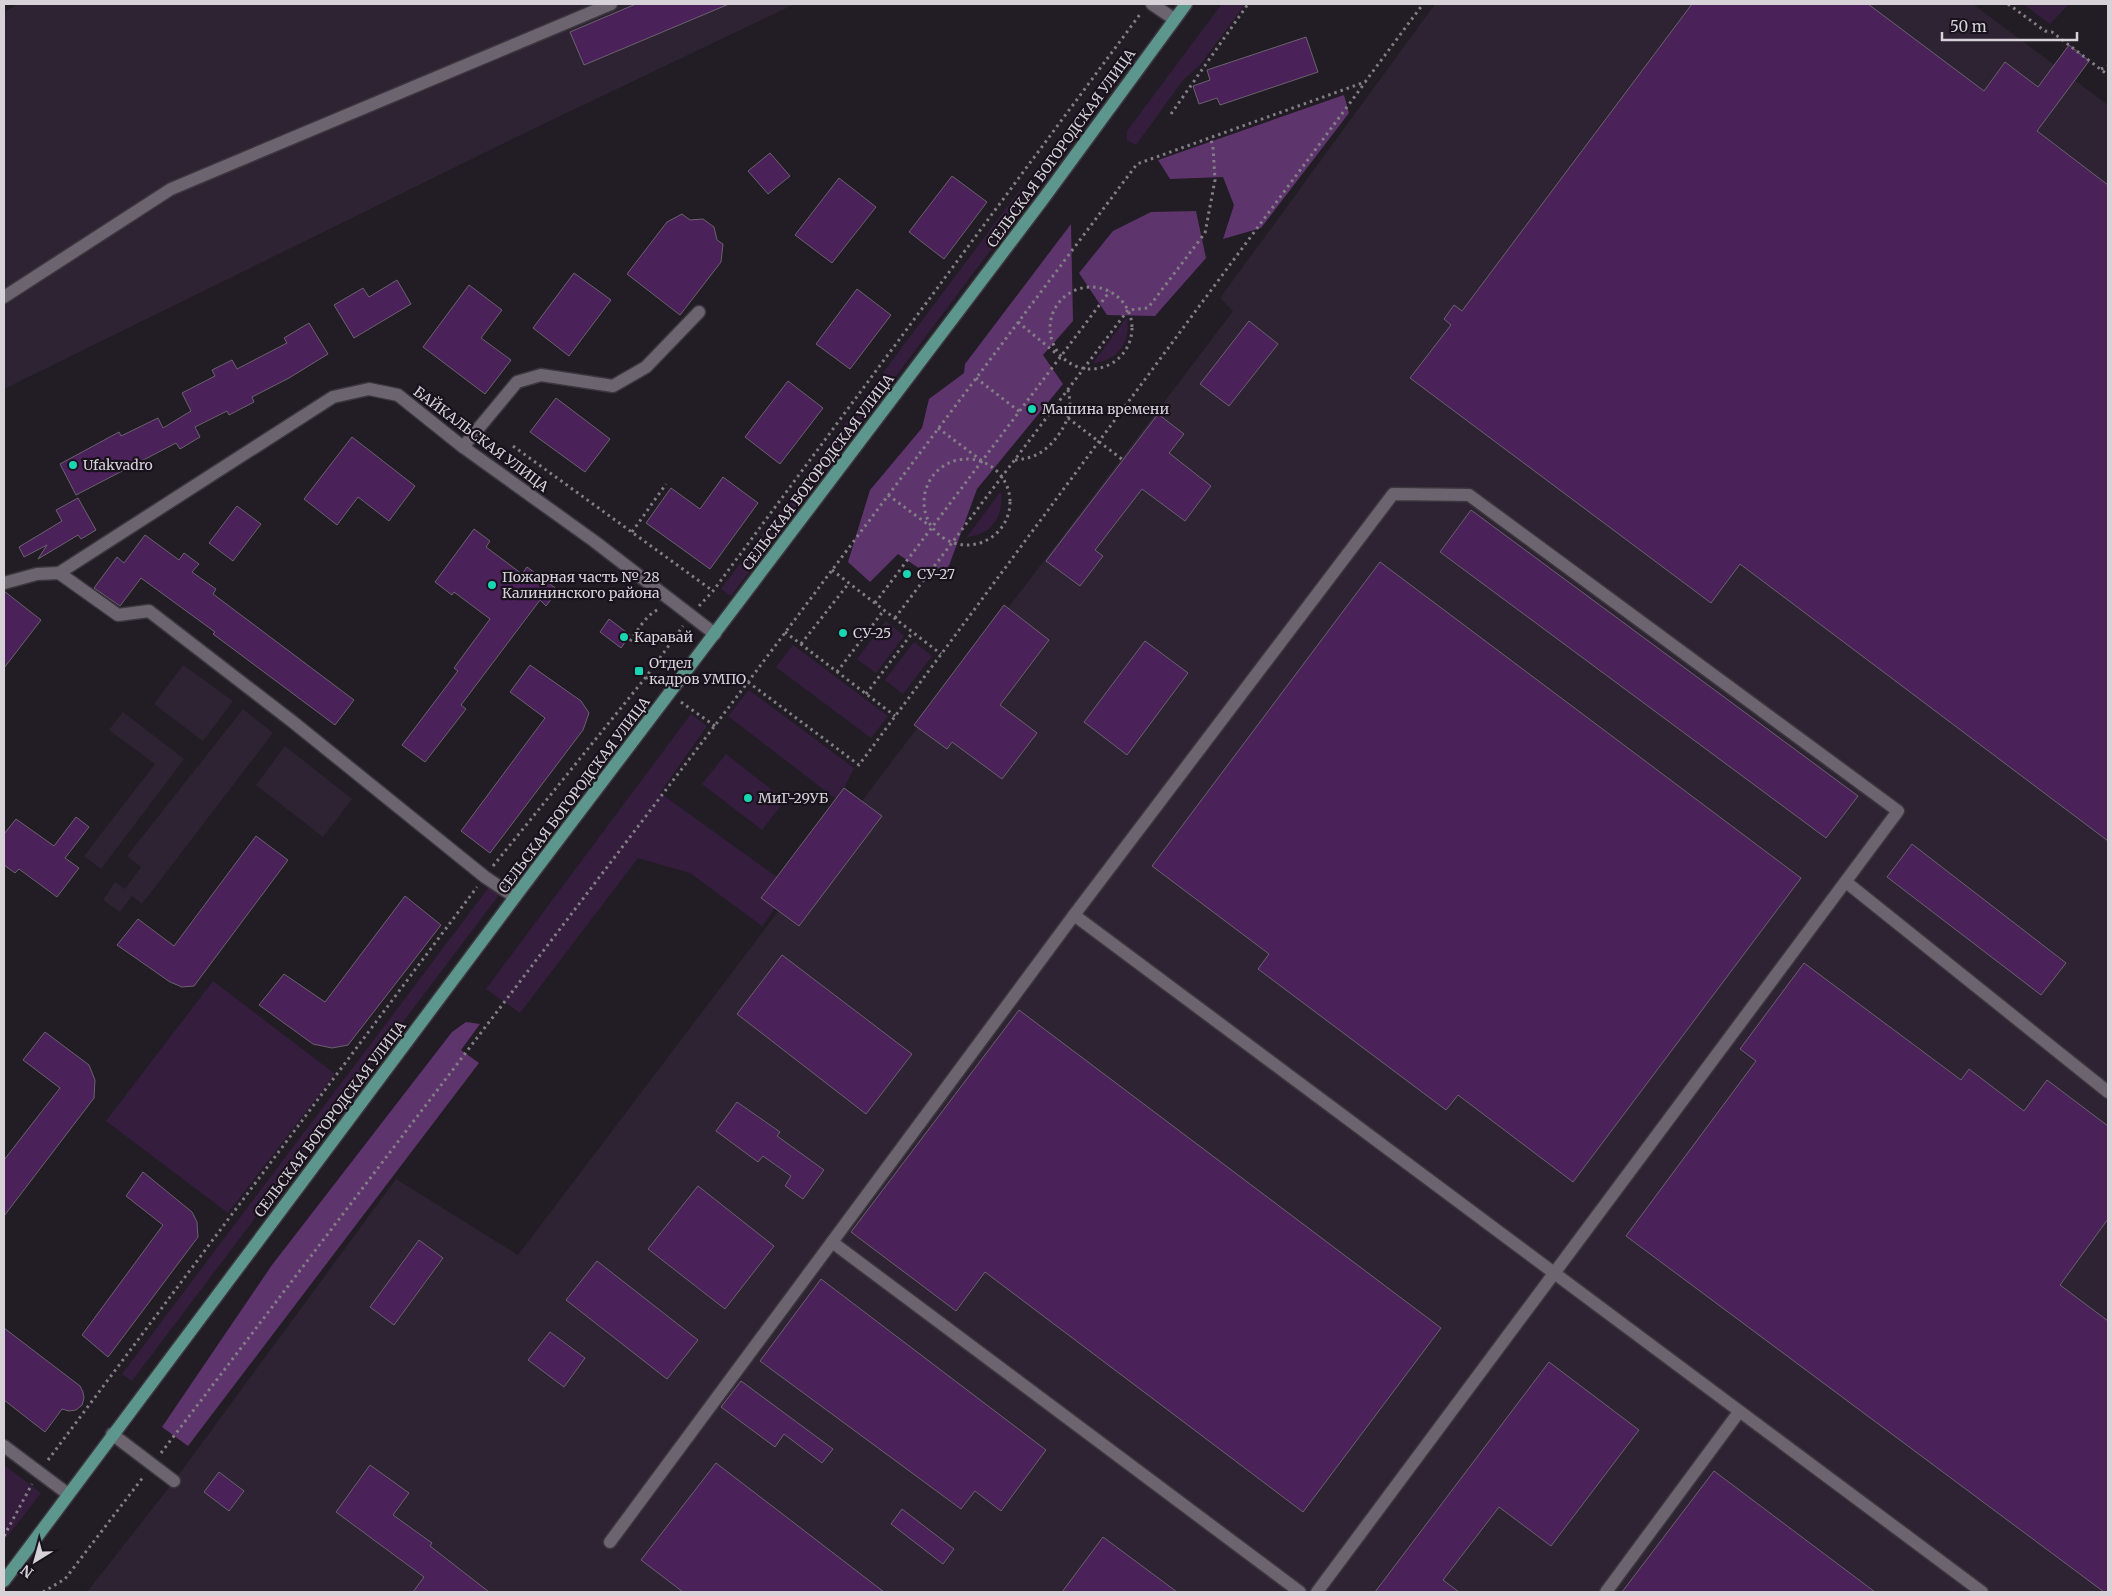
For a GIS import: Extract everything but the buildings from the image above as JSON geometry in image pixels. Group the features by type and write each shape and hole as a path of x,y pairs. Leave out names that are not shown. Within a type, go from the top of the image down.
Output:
{"main road":[{"name":"СЕЛЬСКАЯ БОГОРОДСКАЯ УЛИЦА","path":"4,1581 112,1434 515,898 1044,198 1186,4"}],"street":[{"path":"4,296 171,189 611,4"},
{"path":"1147,8 1174,19"},
{"path":"463,447 517,382 542,375 613,386 646,367 698,312"},
{"name":"БАЙКАЛЬСКАЯ УЛИЦА","path":"59,573 333,397 369,389 398,395 463,447 594,541 684,617 715,634"},
{"path":"610,1542 1074,915 1393,494 1469,495 1898,811 1317,1592"},
{"path":"4,583 37,574 59,573 118,615 149,612 293,722 485,877 515,898"},
{"path":"1846,882 2108,1092"},
{"path":"1074,915 1982,1592"},
{"path":"832,1242 1300,1592"},
{"path":"1606,1592 1740,1412"},
{"path":"112,1434 174,1481"},
{"path":"4,1446 68,1494"}],"path":[{"path":"1171,114 1248,4"},
{"path":"748,682 859,765 1423,4"},
{"path":"2008,4 2045,31 2052,32 2108,75"},
{"path":"4,1536 38,1473 485,877 651,669 684,624 684,617 713,591 1147,8"},
{"path":"2101,69 2108,66"},
{"path":"43,1592 65,1579 748,682 1136,164 1365,82"},
{"path":"895,618 1128,310 1148,308 1205,233 1215,180 1213,148 1210,136"},
{"path":"1018,322 1061,357 1072,365 1098,369 1110,365 1120,357 1128,347 1132,335 1132,322 1128,310 1121,299 1110,291 1098,287 1085,286 1072,290 1058,304 1050,321 1050,334 1054,347 1061,357"},
{"path":"875,603 1110,291"},
{"path":"976,378 1020,412"},
{"path":"1015,460 1028,458 1040,453 1050,444 1068,418 1070,406 1068,390"},
{"path":"1068,418 1123,460"},
{"path":"888,495 952,543 965,545 979,544 991,538 1001,528 1008,516 1010,502 1008,489 1002,477 993,468 982,462 938,428"},
{"path":"513,446 713,591"},
{"path":"932,528 926,516 924,504 925,492 929,481 946,464 970,459 982,462"},
{"path":"632,532 666,484"},
{"path":"832,570 941,654"},
{"path":"801,644 849,583"},
{"path":"630,641 654,611 664,608"},
{"path":"837,672 884,610"},
{"path":"785,632 895,716"},
{"path":"866,694 913,632"}],"shaded area":[{"path":"18,4 795,4 533,129 4,389 4,12"},
{"path":"1222,4 1245,4 1200,65 1183,80 1136,145 1127,140 1127,131"},
{"path":"1435,4 1973,4 2108,105 2108,1592 87,1592 174,1481 396,1179 518,1255 1233,311 1220,298"},
{"path":"2023,4 2069,4 2050,24"},
{"path":"1344,95 1349,113 1261,228 1223,239 1234,205 1223,177 1170,179 1158,160"},
{"path":"1022,187 1032,195 731,596 721,589"},
{"path":"1196,211 1206,258 1155,316 1107,315 1079,273 1113,231 1151,212"},
{"path":"1071,224 1073,321 1043,355 1063,384 977,489 946,574 920,569 898,554 870,582 848,562 870,490 922,428 929,399 964,373 965,364"},
{"path":"1127,317 1127,334 1121,349 1109,358 1093,363"},
{"path":"1001,491 1000,508 995,522 983,532 967,537"},
{"path":"886,621 904,636 876,673 857,659"},
{"path":"914,642 932,656 903,694 885,680"},
{"path":"793,645 888,716 871,738 776,667"},
{"path":"183,665 233,701 203,741 154,704"},
{"path":"749,690 854,768 836,799 728,716"},
{"path":"243,709 273,733 142,904 132,896 120,912 103,900 115,882 125,889 141,867 127,856"},
{"path":"123,712 184,759 101,869 84,856 155,764 109,730"},
{"path":"691,714 707,726 660,793 777,877 775,908 762,926 690,873 638,858 520,1013 486,989"},
{"path":"285,746 352,799 323,837 256,785"},
{"path":"726,754 785,800 762,830 702,784"},
{"path":"489,887 499,895 132,1381 122,1374"},
{"path":"213,981 335,1074 228,1213 106,1121"},
{"path":"466,1022 480,1024 461,1050 479,1063 188,1446 162,1427 272,1265 452,1032"},
{"path":"4,1465 41,1493 4,1541"}],"place":[{"name":"Машина времени","path":"1032,409"},
{"name":"Ufakvadro","path":"73,465"},
{"name":"СУ-27","path":"907,574"},
{"name":"Пожарная часть № 28 Калининского района","path":"492,585"},
{"name":"СУ-25","path":"843,633"},
{"name":"Каравай","path":"624,637"},
{"name":"Отдел кадров УМПО","path":"639,671"},
{"name":"МиГ-29УБ","path":"748,798"}]}
